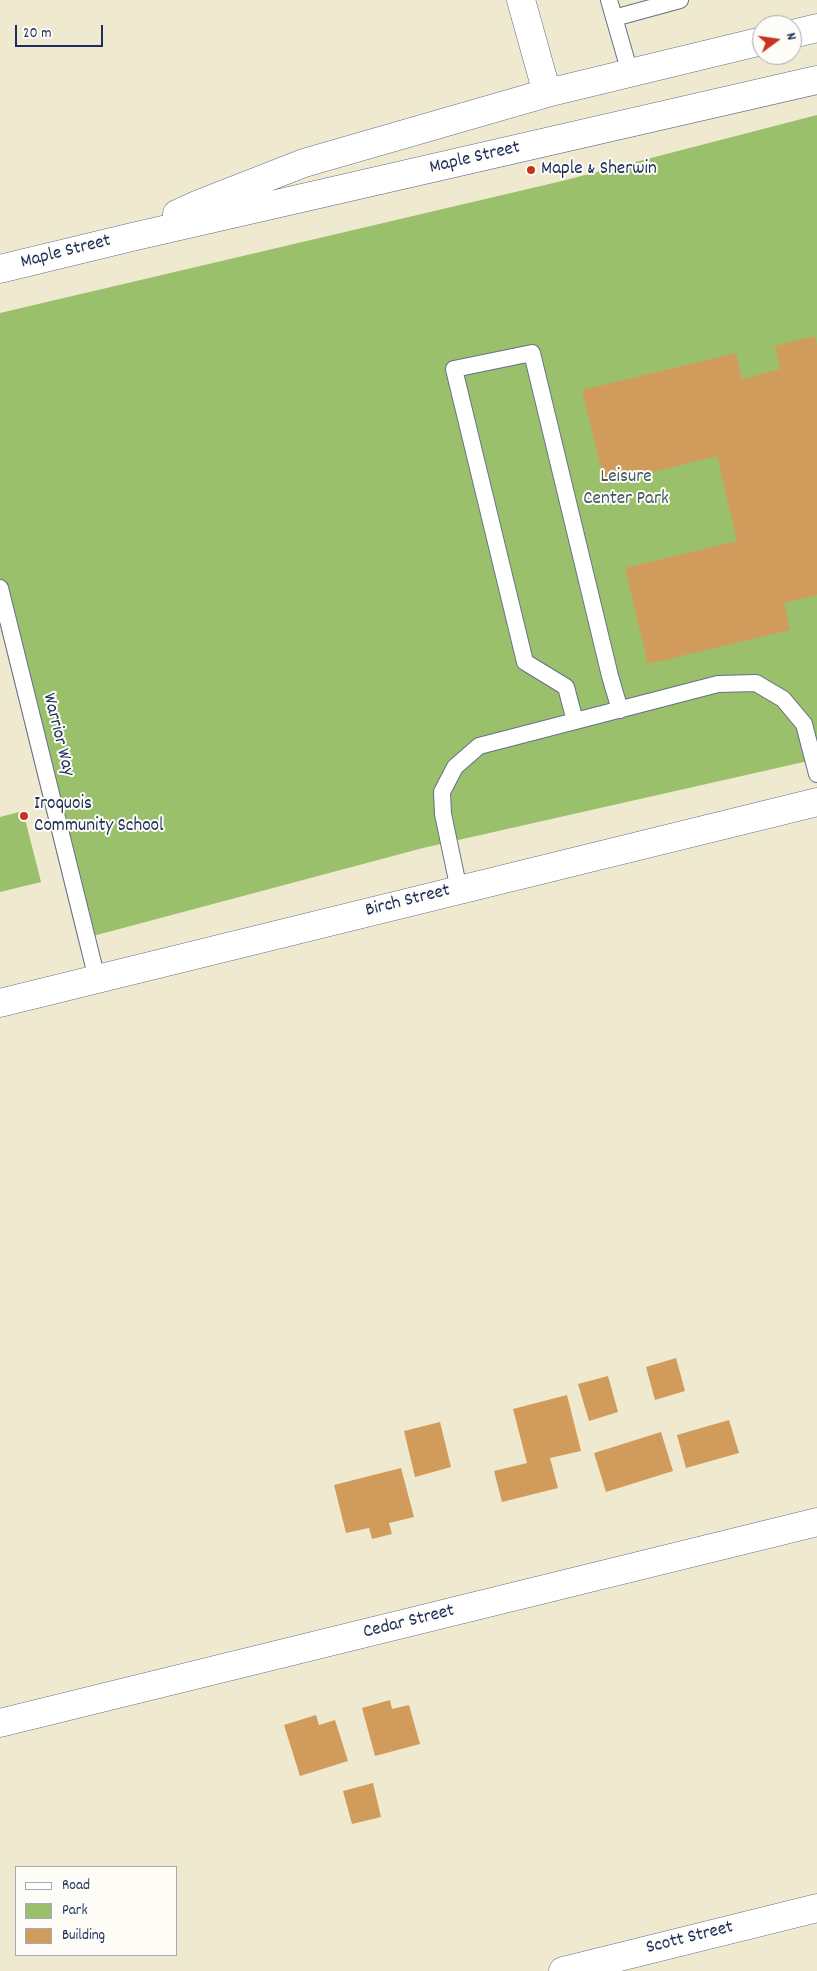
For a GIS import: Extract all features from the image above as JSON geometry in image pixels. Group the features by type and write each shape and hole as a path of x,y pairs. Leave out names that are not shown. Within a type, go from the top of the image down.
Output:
{"street":[{"path":"521,0 547,93"},
{"path":"802,32 817,28"},
{"name":"Maple Street","path":"132,237 199,204 304,163 547,93 752,43"},
{"name":"Maple Street","path":"0,270 132,237 817,80"},
{"name":"Birch Street","path":"0,1003 817,802"},
{"name":"Cedar Street","path":"0,1723 817,1522"},
{"name":"Scott Street","path":"563,1971 643,1961 817,1908"}],"lane":[{"path":"609,0 630,73"},
{"path":"614,18 680,0"},
{"path":"575,721 566,687 525,662 454,368 532,353 610,676 620,710"},
{"name":"Warrior Way","path":"0,588 97,979"},
{"path":"460,890 443,814 442,792 455,767 479,746 718,684 756,683 783,699 804,724 817,774"}],"green space":[{"name":"Leisure Center Park","path":"817,115 817,759 423,848 78,940 0,625 0,313 562,181"},
{"path":"23,811 41,882 0,892 0,817"}],"building":[{"path":"815,336 817,345 817,595 784,603 790,630 648,664 625,568 737,541 717,456 605,484 582,390 736,353 742,379 780,369 775,346"},
{"path":"676,1358 685,1391 655,1400 646,1367"},
{"path":"608,1376 618,1412 589,1421 578,1384"},
{"path":"567,1395 581,1451 550,1458 558,1488 502,1502 494,1471 527,1463 513,1409"},
{"path":"729,1420 739,1453 686,1468 677,1435"},
{"path":"440,1422 451,1467 415,1477 404,1431"},
{"path":"661,1432 673,1471 606,1492 594,1453"},
{"path":"401,1468 414,1517 389,1523 392,1534 372,1539 369,1528 346,1533 334,1485"},
{"path":"390,1700 392,1709 409,1705 420,1744 375,1756 362,1708"},
{"path":"316,1715 319,1725 335,1720 348,1761 300,1776 284,1725"},
{"path":"373,1783 381,1817 352,1824 343,1791"}],"place":[{"name":"Maple & Sherwin","path":"531,170"},
{"name":"Iroquois Community School","path":"24,816"}]}
